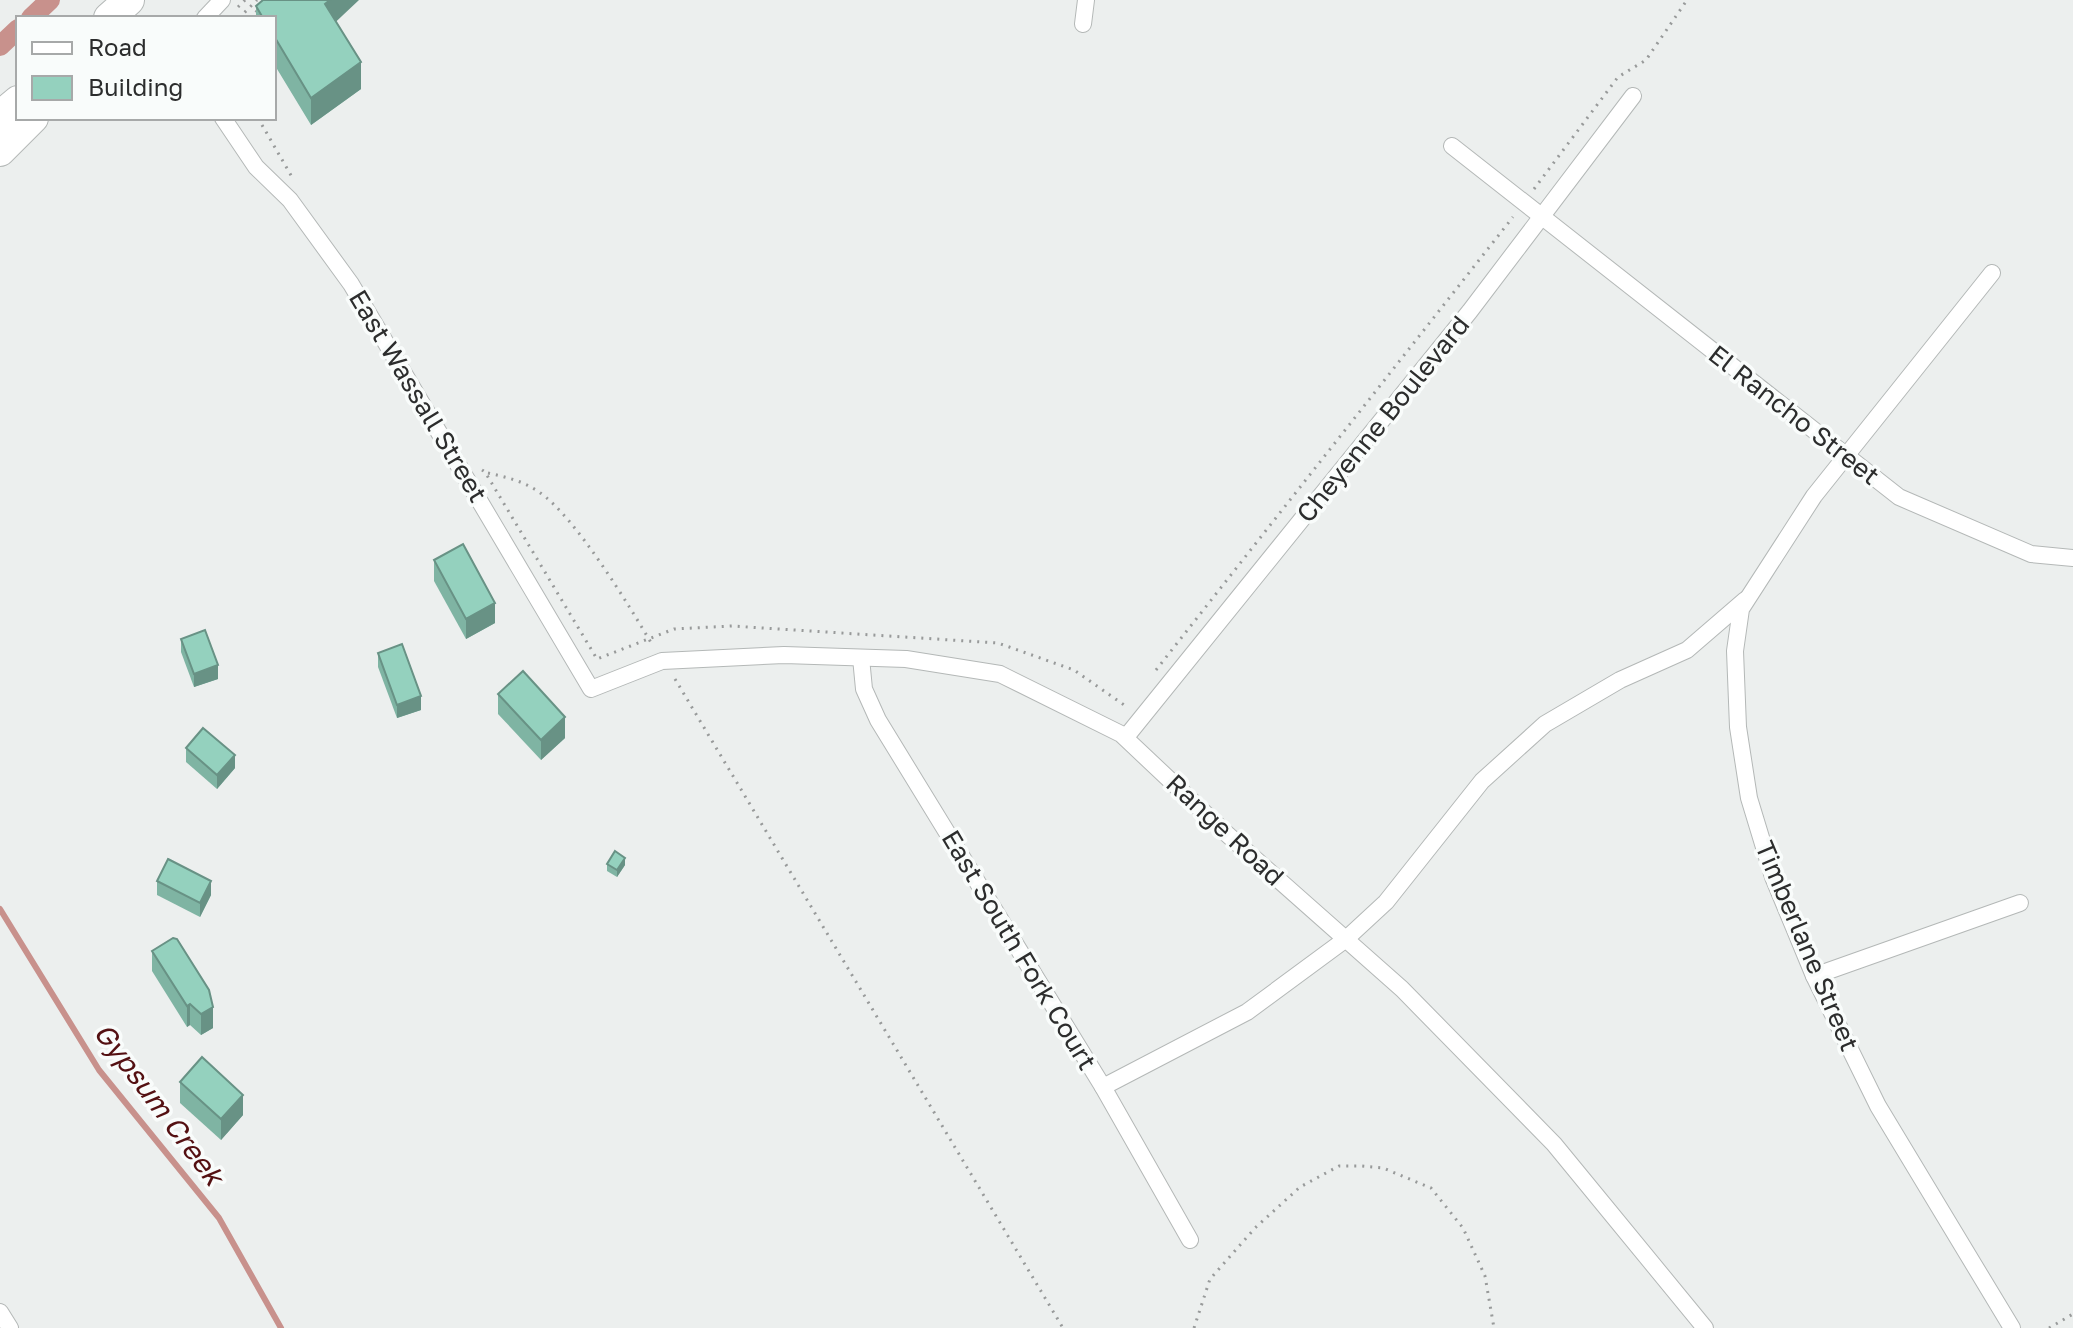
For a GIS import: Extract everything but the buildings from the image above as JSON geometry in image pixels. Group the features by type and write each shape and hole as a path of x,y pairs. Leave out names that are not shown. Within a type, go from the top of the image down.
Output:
{"highway":[{"path":"111,16 129,0"},
{"path":"134,16 149,0"},
{"path":"0,151 14,112"}],"street":[{"path":"207,16 222,0"},
{"path":"1083,24 1086,0"},
{"name":"Cheyenne Boulevard","path":"1126,737 1470,311 1633,96"},
{"name":"East Wassall Street","path":"224,120 256,167 290,200 351,284 591,689"},
{"name":"El Rancho Street","path":"1452,146 1899,497 2031,554 2073,558"},
{"name":"Timberlane Street","path":"1992,273 1814,496 1741,609 1735,651 1738,727 1747,787 1773,877 1814,976 1878,1106 2012,1328"},
{"path":"1103,1087 1247,1012 1346,939 1386,902 1482,781 1545,724 1620,680 1687,650 1749,596"},
{"name":"Range Road","path":"591,689 662,661 784,655 906,659 1000,674 1126,737 1228,835 1402,989 1554,1144 1705,1328"},
{"name":"East South Fork Court","path":"861,658 864,689 878,720 1103,1087 1190,1240"},
{"path":"1814,976 2020,903"},
{"path":"0,1312 10,1328"}],"path":[{"path":"241,16 257,0"},
{"path":"1154,673 1524,202 1618,77 1646,60 1687,0"},
{"path":"252,16 259,9"},
{"path":"485,472 597,659 674,629 732,626 998,643 1074,670 1126,708 1135,696"},
{"path":"470,482 485,472 514,479 540,493 563,512 684,692 1063,1328"},
{"path":"1194,1328 1210,1279 1255,1228 1300,1187 1339,1166 1362,1166 1383,1168 1431,1188 1463,1228 1485,1276 1494,1328"},
{"path":"2049,1328 2073,1314"}],"waterway":[{"path":"33,16 50,0"},
{"path":"0,46 16,31"},
{"name":"Gypsum Creek","path":"0,909 99,1070 219,1218 281,1328"}]}
